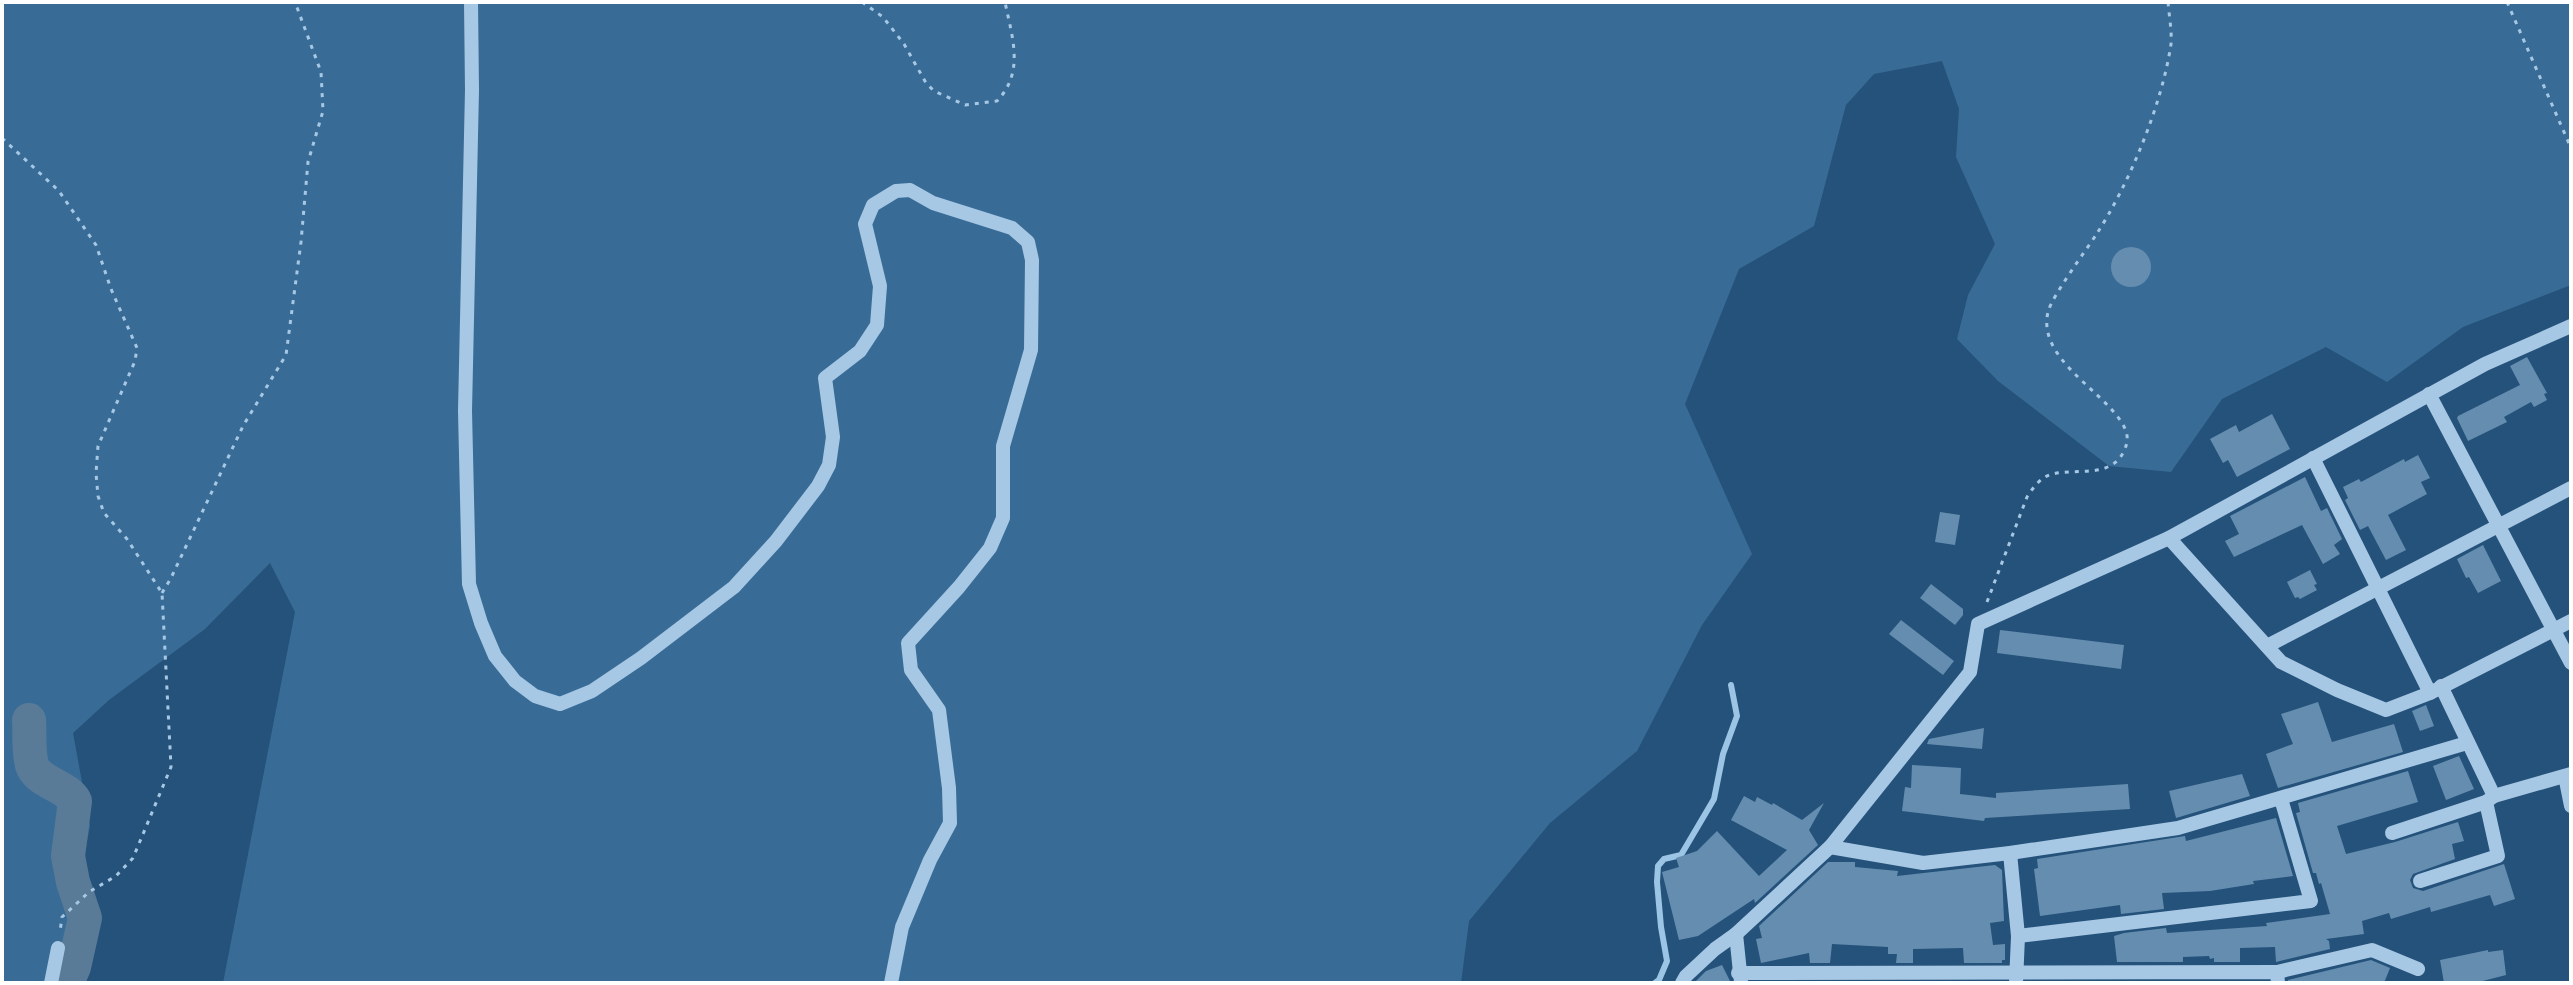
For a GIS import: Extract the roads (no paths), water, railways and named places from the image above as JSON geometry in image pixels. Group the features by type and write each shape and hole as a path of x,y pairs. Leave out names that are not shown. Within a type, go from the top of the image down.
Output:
{"street":[{"path":"471,2 465,411 469,584 495,656 515,681 535,696 560,704 592,691 641,658 734,587 776,541 818,486 829,465 833,437 825,378 860,351 877,325 880,286 865,224 873,205 896,191 910,190 933,203 1012,228 1028,242 1032,260 1031,350 1003,446 1003,518 990,548 908,643 911,670 939,710 950,823 930,860 902,927 891,983"},
{"path":"1682,983 1715,949 1736,934 1830,847 1970,672 1978,624 2169,538 2485,364 2571,326"},
{"path":"2429,394 2571,663"},
{"path":"2313,458 2378,588 2467,743 2490,799 2498,856 2420,881"},
{"path":"2267,646 2571,488"},
{"path":"2169,538 2281,662 2386,710 2435,690 2571,621"},
{"path":"1830,847 1923,863 2178,828 2467,743"},
{"path":"2392,833 2568,775 2571,806"},
{"path":"2018,936 2311,901 2281,799"},
{"path":"2010,853 2018,936 2016,978"},
{"path":"1736,934 1740,978 2277,978 2372,950 2418,969"},
{"path":"51,983 58,948"}],"waterway":[{"path":"1655,983 1667,961 1661,927 1658,866 1664,859 1681,855 1714,799 1723,754 1737,716 1731,685"},
{"path":"29,720 30,754 35,771 75,801 68,856 85,918 74,967 67,983"}]}
